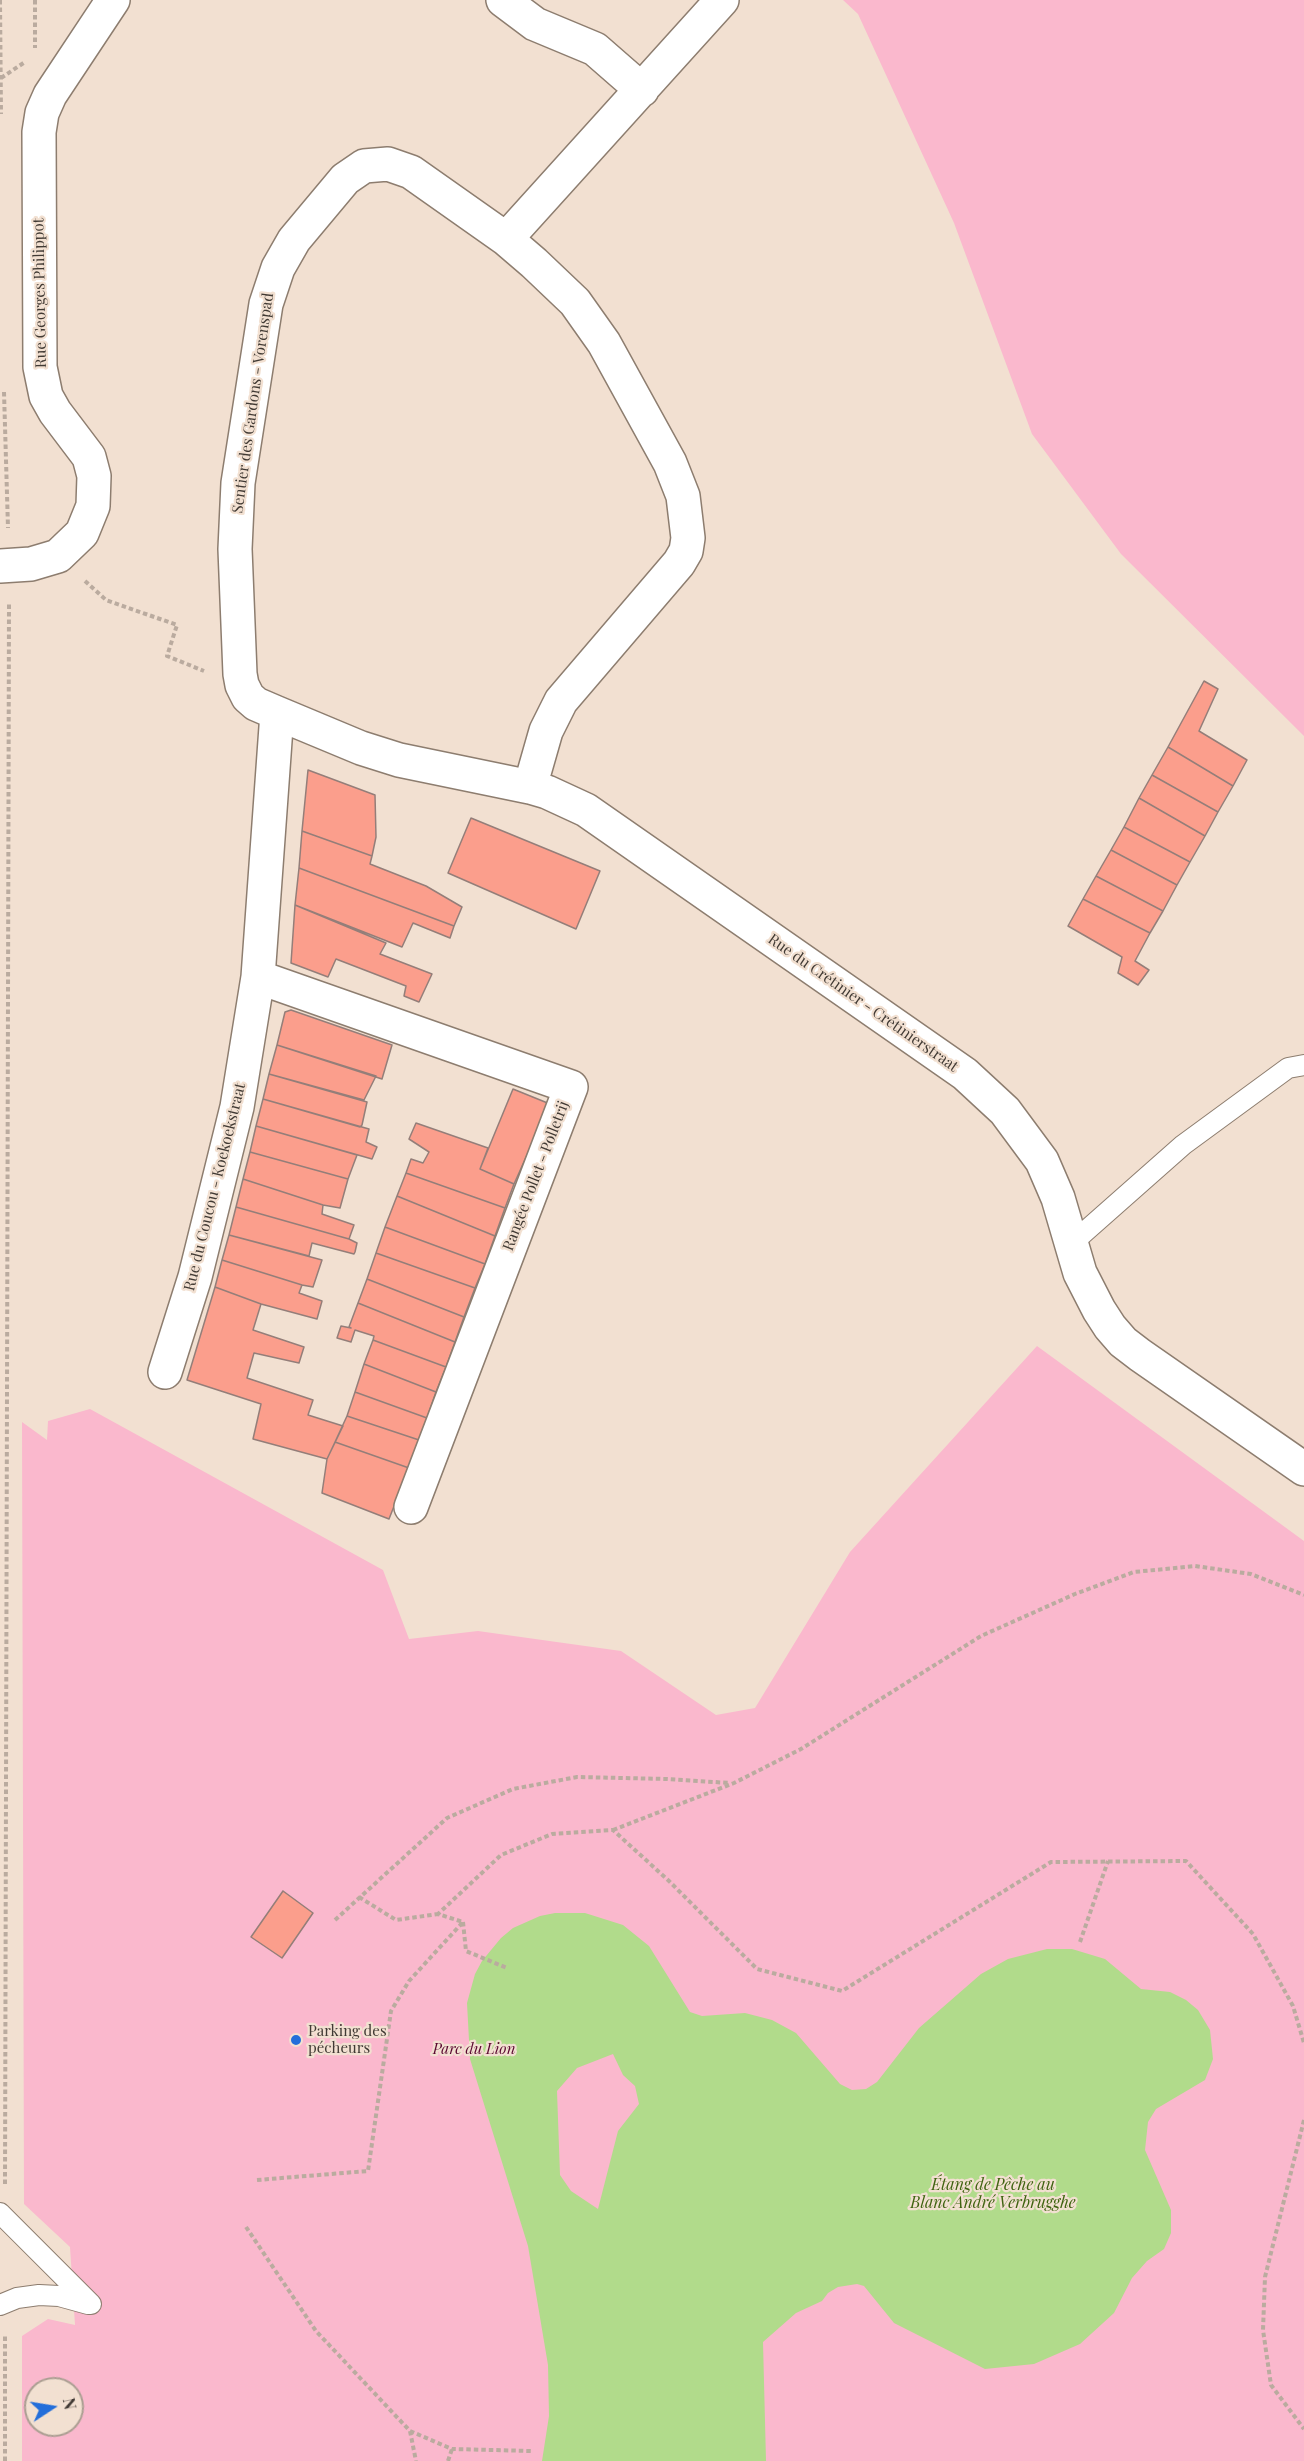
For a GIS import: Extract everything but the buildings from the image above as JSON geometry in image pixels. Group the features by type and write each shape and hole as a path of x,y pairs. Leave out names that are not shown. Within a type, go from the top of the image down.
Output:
{"street":[{"name":"Rue Georges Philippot","path":"4,566 31,564 58,556 82,533 93,506 94,476 89,457 55,412 46,396 40,367 39,132 42,113 50,95 113,0"},
{"path":"503,0 534,24 596,49 642,90"},
{"path":"506,239 722,0"},
{"name":"Sentier des Gardons - Vorenspad","path":"242,685 235,549 238,483 266,304 271,286 285,255 345,179 364,166 396,165 411,172 506,239 534,262 574,302 595,328 670,463 683,496 688,525 686,551 679,563 572,687 552,715 530,787"},
{"path":"242,685 248,697 256,704 277,713"},
{"name":"Rue du Crétinier - Crétinierstraat","path":"277,713 380,754 530,787 566,800 602,820 979,1086 1005,1112 1042,1161 1058,1198 1080,1273 1099,1310 1123,1341 1304,1469"},
{"name":"Rue du Coucou - Koekoekstraat","path":"165,1371 195,1277 232,1130 258,977 277,713"},
{"name":"Rangée Pollet - Polletrij","path":"258,977 570,1087 411,1507"}],"lane":[{"path":"1071,1244 1183,1145 1288,1068 1304,1065"},
{"path":"3,2216 91,2304 50,2295 27,2296 3,2304"}],"path":[{"path":"0,0 1,126"},
{"path":"34,0 35,55"},
{"path":"1,79 26,61"},
{"path":"3,2216 4,385"},
{"path":"106,600 177,625 167,656 242,685"},
{"path":"438,1914 501,1855 552,1834 613,1830 734,1783 801,1749 981,1636 1076,1594 1134,1572 1195,1566 1251,1574 1304,1594"},
{"path":"335,1920 447,1818 513,1789 577,1777 734,1783"},
{"path":"613,1830 669,1881 756,1969 842,1991 1051,1862 1186,1861 1252,1934 1293,2006 1304,2043"},
{"path":"1080,1942 1108,1861"},
{"path":"359,1897 396,1920 438,1914 464,1922"},
{"path":"464,1922 466,1951 507,1968"},
{"path":"257,2180 368,2171 391,2011 410,1981 464,1922"},
{"path":"1304,2120 1265,2277 1263,2330 1271,2385 1304,2429"},
{"path":"246,2227 316,2331 410,2431 452,2449 531,2451"},
{"path":"3,2304 5,2461"},
{"path":"410,2431 416,2461"},
{"path":"448,2461 452,2449"}],"green space":[{"path":"843,0 1304,0 1304,736 1121,554 1032,434 954,223 858,14"},
{"name":"Parc du Lion","path":"1037,1346 1304,1541 1304,2461 22,2461 22,2336 48,2319 75,2325 70,2247 24,2204 22,1422 47,1440 48,1421 90,1409 383,1570 409,1639 478,1631 621,1651 716,1715 755,1708 850,1552"}],"water":[{"name":"Étang de Pêche au Blanc André Verbrugghe","path":"555,1913 585,1913 623,1925 649,1946 690,2012 702,2016 745,2013 772,2020 796,2033 840,2084 852,2090 866,2089 877,2082 919,2028 981,1974 1008,1959 1047,1949 1072,1949 1105,1959 1141,1989 1170,1992 1186,2000 1198,2010 1210,2030 1213,2059 1205,2080 1156,2109 1148,2122 1145,2150 1171,2210 1171,2233 1164,2249 1147,2261 1132,2278 1114,2313 1080,2344 1034,2364 985,2369 894,2323 864,2286 857,2284 838,2287 828,2293 822,2301 796,2313 763,2342 766,2461 542,2461 549,2416 548,2365 528,2246 470,2059 467,2003 475,1974 482,1961 501,1938 513,1928 540,1916","holes":["613,2054 623,2075 635,2086 639,2104 618,2131 598,2209 571,2191 560,2175 557,2091 577,2068"]}],"place":[{"name":"Parking des pécheurs","path":"296,2040"}]}
